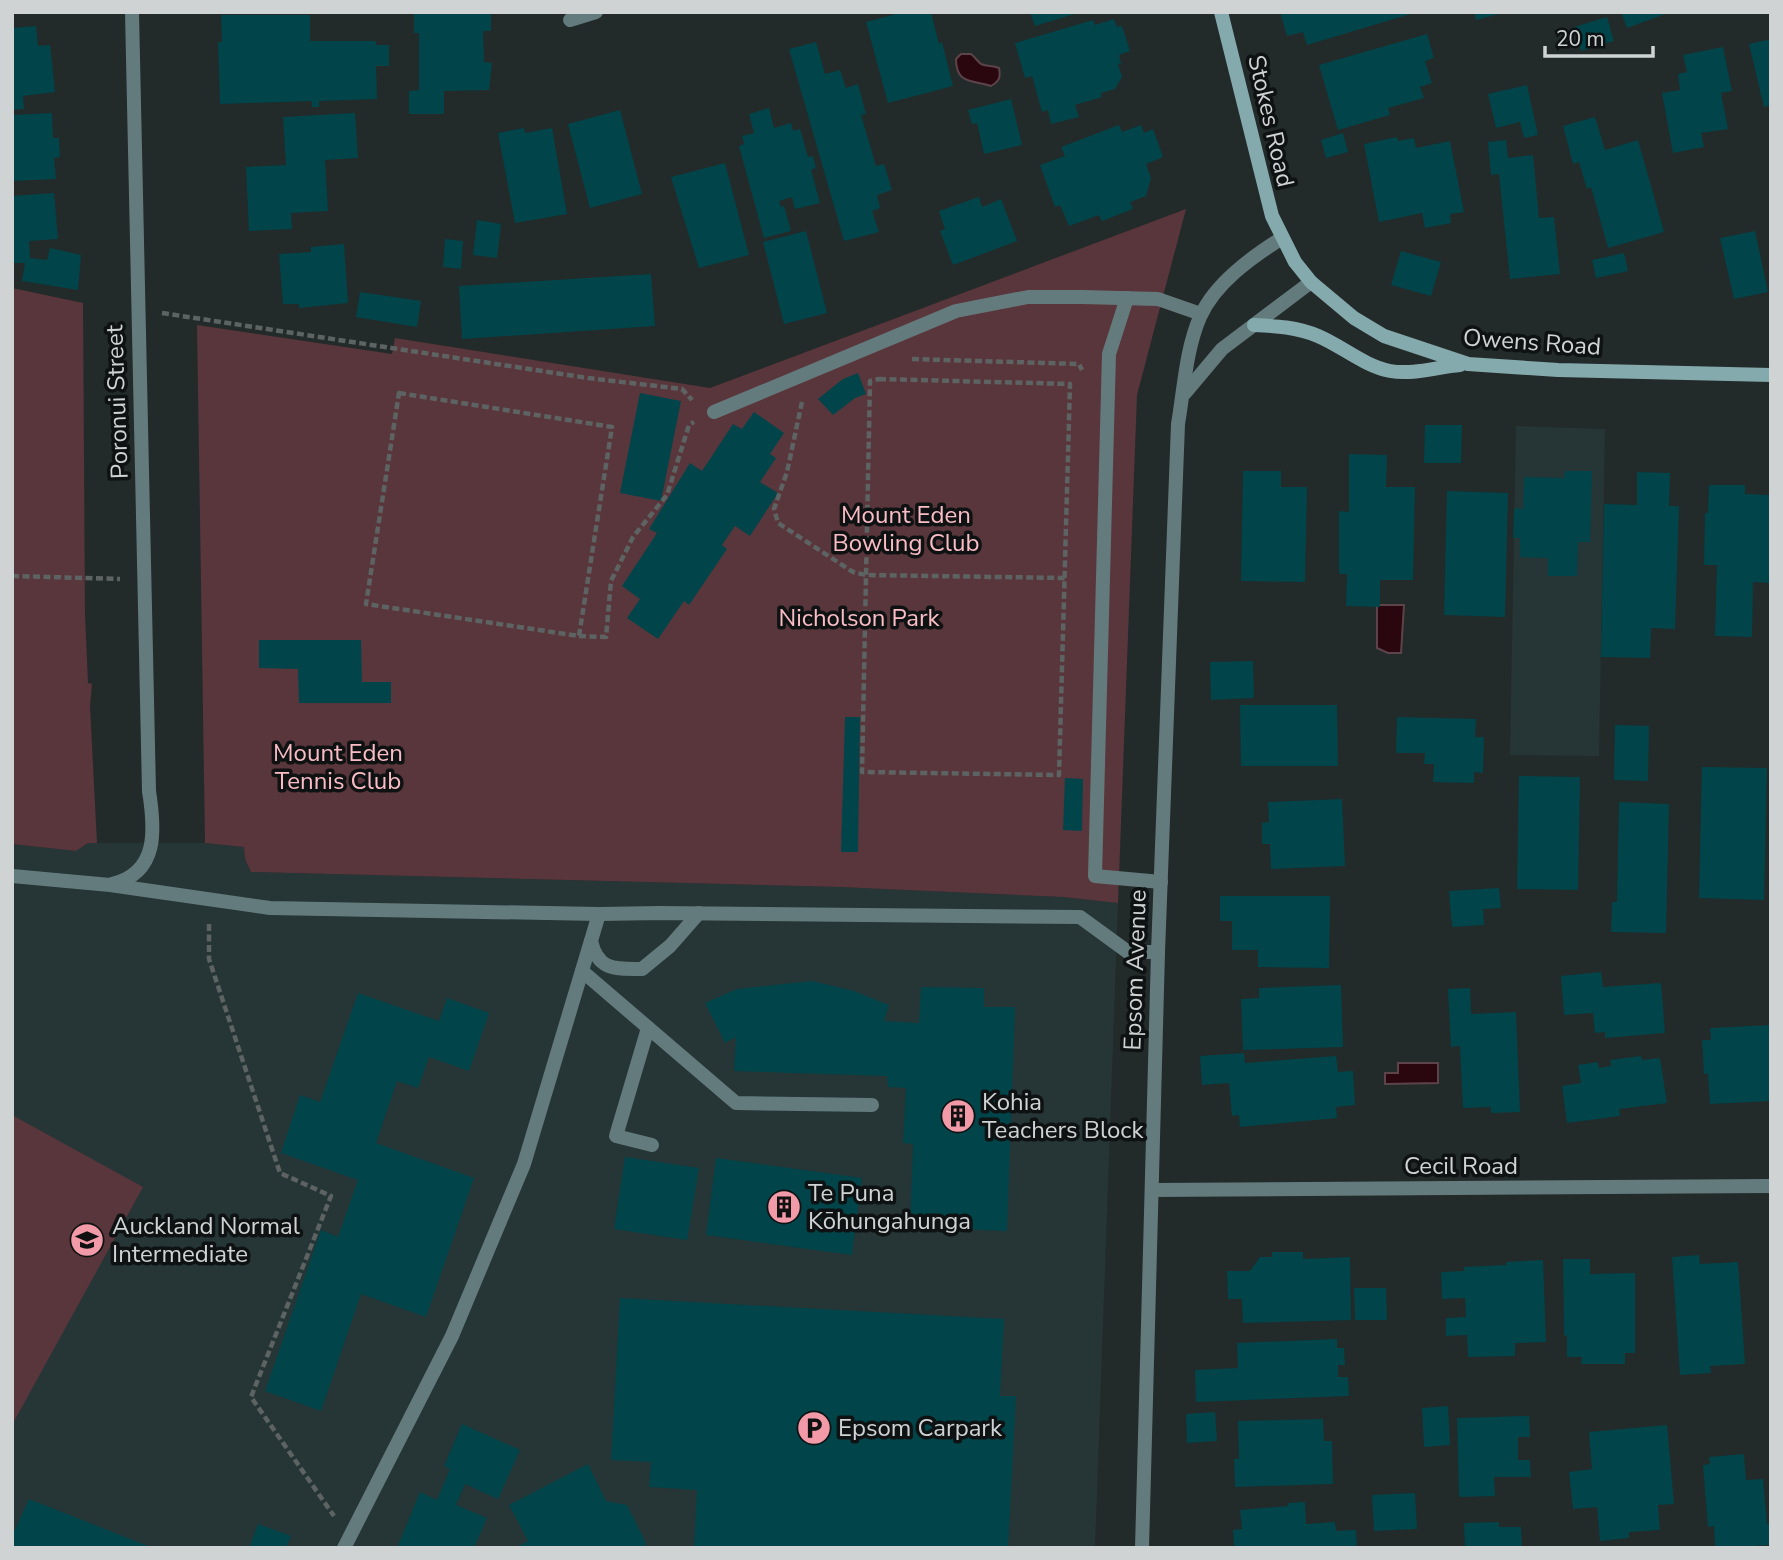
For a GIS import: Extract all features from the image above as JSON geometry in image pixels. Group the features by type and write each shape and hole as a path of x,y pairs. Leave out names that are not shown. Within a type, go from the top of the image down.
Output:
{"main road":[{"name":"Stokes Road","path":"1221,12 1265,194 1282,238 1295,262 1311,282"},
{"name":"Owens Road","path":"1311,282 1354,318 1384,336 1468,365 1771,375"},
{"path":"1254,325 1288,326 1318,336 1357,358 1388,371 1409,373 1468,365"}],"street":[{"name":"Poronui Street","path":"110,885 125,881 137,871 153,846 154,822 149,791 132,12"},
{"path":"570,20 596,12"},
{"name":"Epsom Avenue","path":"1142,1548 1158,952 1178,424 1192,339 1201,314 1215,294 1251,258 1282,238"},
{"path":"1184,394 1223,349 1311,282"},
{"path":"714,412 956,311 1028,297 1127,298 1158,299 1201,314"},
{"path":"1127,298 1109,354 1095,876 1161,881"},
{"path":"12,876 110,885 270,908 1080,918 1128,952 1158,952"},
{"path":"591,941 594,956 612,969 642,969 670,946 699,913"},
{"path":"347,1543 452,1336 524,1164 598,914"},
{"path":"582,971 736,1103 872,1105"},
{"path":"649,1028 616,1136 653,1145"},
{"name":"Cecil Road","path":"1152,1190 1771,1186"}],"path":[{"path":"137,308 191,319 588,378 682,388 697,406 714,412"},
{"path":"906,359 1079,364 1084,373"},
{"path":"864,373 870,381 862,772 1059,775 1070,384 879,379 870,381"},
{"path":"579,636 612,427 399,393 366,604 579,636 606,637 611,581 633,537 667,495 689,425 714,412"},
{"path":"802,401 787,472 774,509 778,523 853,572 866,575 1065,578"},
{"path":"12,576 145,579"},
{"path":"209,899 209,959 280,1173 331,1196 251,1397 347,1543"}],"shaded area":[{"path":"961,54 971,54 981,64 999,68 998,81 991,86 966,80 957,67 956,59"},
{"path":"1516,426 1605,429 1599,756 1510,755"},
{"path":"1377,605 1404,605 1401,653 1388,653 1377,648"},
{"path":"88,843 205,843 244,847 245,859 251,872 840,887 1063,897 1118,903 1095,1548 12,1548 12,844 76,851"},
{"path":"1398,1063 1438,1063 1438,1083 1385,1084 1385,1073 1398,1073"}],"green space":[{"name":"Nicholson Park","path":"1186,209 1137,395 1118,903 1063,897 840,887 251,872 245,859 244,847 205,843 197,325 392,354 395,338 710,388"},
{"path":"12,288 83,303 85,614 88,683 92,684 90,706 97,843 88,843 76,851 12,844"},
{"path":"12,1115 143,1187 12,1425"}],"building":[{"path":"414,12 491,12 491,31 483,31 484,62 492,63 489,90 444,91 444,114 409,114 409,91 419,90 419,33 414,33"},
{"path":"904,12 931,12 953,86 888,103 866,22"},
{"path":"1030,12 1078,12 1078,13 1035,26"},
{"path":"1280,12 1414,13 1307,45 1303,32 1287,36"},
{"path":"1474,12 1503,12 1503,13 1476,20"},
{"path":"1621,12 1668,12 1668,13 1627,28"},
{"path":"221,15 310,15 310,41 376,41 376,45 389,45 389,66 376,66 377,99 319,101 319,107 312,107 312,101 220,104 218,42 222,42"},
{"path":"1607,17 1614,41 1581,51 1574,27"},
{"path":"1114,19 1117,27 1122,26 1130,51 1119,55 1121,64 1118,64 1122,77 1115,89 1101,93 1102,97 1075,105 1079,117 1051,124 1048,110 1042,112 1032,76 1025,78 1015,43 1093,20 1095,25"},
{"path":"36,26 38,46 50,45 55,92 23,96 24,109 12,110 12,28"},
{"path":"1427,34 1434,58 1425,61 1432,83 1420,87 1424,98 1388,108 1390,115 1338,130 1319,65"},
{"path":"1771,39 1771,105 1764,107 1749,44"},
{"path":"816,42 825,74 840,70 846,88 858,84 866,114 861,115 876,166 884,164 892,190 877,195 880,208 872,211 879,232 844,241 789,49"},
{"path":"1723,47 1732,91 1721,93 1728,129 1701,133 1704,147 1673,153 1662,93 1680,90 1678,74 1687,72 1683,55"},
{"path":"1527,85 1538,135 1524,138 1520,122 1496,128 1488,94"},
{"path":"1011,99 1022,145 984,154 977,123 972,124 968,110"},
{"path":"769,108 774,128 791,123 793,131 800,129 808,157 813,156 816,168 811,170 820,203 795,209 792,197 779,201 781,207 784,206 791,231 764,238 739,146 744,144 742,136 754,133 749,114"},
{"path":"620,110 642,194 590,208 568,124"},
{"path":"52,113 53,138 59,138 60,157 54,158 56,179 12,181 12,115"},
{"path":"355,113 358,158 325,160 328,211 291,213 292,229 249,231 246,167 286,165 283,117"},
{"path":"1595,117 1605,150 1638,140 1664,232 1608,248 1591,187 1587,189 1579,162 1573,164 1563,126"},
{"path":"1119,125 1122,132 1141,125 1144,133 1153,129 1163,157 1146,164 1151,178 1146,196 1130,202 1133,209 1102,221 1099,215 1069,226 1060,205 1055,207 1040,165 1065,156 1061,147"},
{"path":"524,128 525,133 552,128 567,214 515,223 498,133"},
{"path":"1343,133 1348,152 1326,158 1321,140"},
{"path":"1397,137 1398,141 1414,138 1416,148 1450,141 1464,212 1450,214 1451,223 1425,228 1422,213 1379,222 1364,144"},
{"path":"1506,140 1508,158 1533,155 1539,218 1554,217 1560,274 1510,279 1499,174 1491,175 1488,142"},
{"path":"725,163 749,255 699,268 671,177"},
{"path":"54,193 58,239 29,241 30,258 47,260 50,248 81,255 78,290 22,281 25,263 12,263 12,196"},
{"path":"979,197 982,207 1001,199 1017,241 953,265 940,231 945,229 939,211"},
{"path":"477,220 501,224 497,258 473,255"},
{"path":"806,231 827,313 784,324 763,242"},
{"path":"1755,231 1768,292 1734,299 1720,238"},
{"path":"445,239 463,241 461,269 443,267"},
{"path":"344,244 348,303 299,308 299,304 283,304 279,254 311,252 311,247"},
{"path":"1401,251 1441,262 1431,296 1391,285"},
{"path":"1624,253 1628,271 1596,278 1592,260"},
{"path":"651,274 655,326 462,339 459,286"},
{"path":"360,292 421,301 417,327 356,317"},
{"path":"858,373 866,394 855,398 833,415 818,399 843,379"},
{"path":"640,393 681,401 661,501 620,493"},
{"path":"754,412 784,433 770,454 776,458 760,482 778,493 750,536 735,526 722,545 727,549 689,605 684,601 658,639 627,618 640,599 622,586 657,533 649,529 690,463 702,471 733,424 742,429"},
{"path":"1425,425 1462,425 1461,463 1424,463"},
{"path":"1349,454 1387,455 1386,487 1415,487 1413,580 1380,580 1380,607 1346,606 1347,574 1339,574 1339,511 1349,512"},
{"path":"1243,471 1281,471 1281,487 1307,487 1305,582 1241,581"},
{"path":"1565,471 1592,471 1590,542 1578,542 1577,576 1548,576 1548,558 1520,557 1520,538 1513,538 1514,508 1523,509 1524,477 1564,478"},
{"path":"1637,472 1670,473 1669,506 1679,506 1675,629 1651,628 1650,658 1601,657 1604,504 1637,505"},
{"path":"1709,485 1745,485 1745,494 1771,495 1771,583 1753,582 1752,637 1715,636 1717,565 1704,565 1705,513 1708,513"},
{"path":"1447,491 1508,493 1505,617 1444,615"},
{"path":"259,640 361,640 362,682 391,682 391,703 299,703 298,669 259,668"},
{"path":"1253,661 1254,698 1211,700 1210,662"},
{"path":"1240,705 1337,705 1338,766 1241,766"},
{"path":"845,717 860,717 858,852 841,852"},
{"path":"1397,717 1476,719 1475,737 1484,737 1483,773 1474,772 1474,783 1433,782 1434,764 1424,764 1425,753 1396,753"},
{"path":"1615,725 1649,726 1648,781 1614,780"},
{"path":"1702,767 1767,768 1764,900 1699,898"},
{"path":"1519,776 1580,777 1578,890 1517,889"},
{"path":"1065,778 1083,779 1082,831 1063,830"},
{"path":"1342,799 1345,866 1271,869 1270,844 1262,844 1262,823 1269,822 1268,802"},
{"path":"1619,802 1669,804 1666,933 1611,932 1612,902 1617,902"},
{"path":"1499,888 1501,908 1483,909 1484,925 1452,927 1449,891"},
{"path":"1220,896 1330,896 1329,968 1258,967 1258,950 1232,950 1232,921 1220,921"},
{"path":"1601,972 1603,987 1661,983 1665,1033 1605,1038 1605,1032 1595,1033 1593,1013 1564,1015 1561,976"},
{"name":"Kohia Teachers Block","path":"812,981 854,991 889,1005 884,1021 919,1023 921,987 984,988 984,1007 1015,1007 1007,1231 910,1227 913,1144 903,1143 906,1088 888,1087 887,1076 734,1071 736,1037 725,1043 705,1003 737,989"},
{"path":"1341,985 1343,1047 1243,1050 1241,999 1259,998 1259,988"},
{"path":"1470,988 1471,1014 1516,1012 1520,1112 1491,1113 1491,1107 1463,1108 1460,1046 1451,1047 1448,989"},
{"path":"358,993 439,1021 447,998 489,1013 469,1071 429,1057 418,1088 397,1081 376,1143 474,1178 426,1317 361,1294 321,1411 265,1391 321,1230 338,1237 358,1180 281,1153 300,1095 320,1102"},
{"path":"1771,1025 1771,1101 1710,1104 1708,1074 1704,1074 1702,1040 1711,1040 1710,1028"},
{"path":"1244,1053 1245,1063 1336,1056 1338,1072 1353,1071 1355,1105 1336,1107 1337,1118 1240,1127 1239,1115 1232,1116 1229,1083 1202,1085 1200,1056"},
{"path":"1641,1056 1642,1060 1660,1058 1667,1103 1619,1109 1620,1116 1567,1123 1562,1086 1581,1083 1578,1065 1598,1062 1599,1068 1611,1066 1610,1060"},
{"path":"625,1157 699,1168 687,1240 614,1229"},
{"name":"Te Puna Kōhungahunga","path":"716,1158 862,1178 852,1255 706,1235"},
{"path":"1272,1252 1303,1252 1303,1259 1350,1257 1351,1320 1243,1323 1242,1299 1228,1299 1227,1271 1250,1271 1260,1257 1272,1257"},
{"path":"1699,1255 1700,1264 1738,1262 1745,1364 1710,1366 1711,1373 1680,1375 1672,1257"},
{"path":"1563,1259 1590,1259 1590,1274 1635,1273 1635,1353 1625,1353 1625,1364 1581,1364 1582,1357 1567,1357 1567,1336 1564,1335"},
{"path":"1543,1260 1546,1342 1515,1343 1515,1356 1468,1357 1467,1335 1446,1336 1446,1318 1466,1317 1465,1298 1442,1299 1441,1272 1464,1271 1464,1267 1506,1265 1506,1262"},
{"path":"1354,1288 1386,1288 1387,1320 1355,1320"},
{"name":"Epsom Carpark","path":"620,1298 1004,1319 1000,1396 1016,1396 1008,1548 694,1548 697,1490 649,1487 651,1462 611,1460"},
{"path":"1337,1339 1337,1348 1344,1348 1345,1365 1338,1365 1338,1377 1348,1377 1349,1396 1196,1402 1195,1370 1238,1368 1237,1343"},
{"path":"1448,1406 1450,1445 1424,1447 1422,1408"},
{"path":"1215,1412 1217,1441 1187,1443 1186,1414"},
{"path":"1529,1416 1530,1437 1518,1437 1518,1460 1530,1460 1531,1477 1494,1477 1495,1496 1459,1497 1457,1418"},
{"path":"1323,1419 1324,1441 1332,1441 1333,1484 1235,1487 1234,1459 1239,1459 1238,1421"},
{"path":"462,1424 520,1450 498,1499 465,1484 456,1505 487,1518 474,1548 397,1548 420,1492 437,1500 450,1469 444,1466"},
{"path":"1667,1425 1674,1504 1658,1505 1660,1530 1629,1532 1629,1538 1600,1541 1597,1507 1573,1509 1569,1472 1592,1469 1589,1432"},
{"path":"1744,1454 1746,1480 1763,1479 1767,1524 1771,1524 1771,1545 1715,1548 1714,1526 1708,1527 1703,1465 1710,1464 1709,1457"},
{"path":"588,1464 606,1501 627,1505 646,1543 645,1548 515,1548 528,1541 509,1505"},
{"path":"1415,1493 1417,1529 1374,1531 1372,1495"},
{"path":"29,1499 153,1548 12,1548 12,1536"},
{"path":"1305,1502 1306,1524 1335,1522 1336,1531 1356,1530 1357,1548 1234,1548 1233,1530 1242,1529 1240,1510"},
{"path":"1499,1522 1499,1527 1521,1527 1522,1548 1465,1548 1464,1523"},
{"path":"258,1524 291,1536 286,1548 249,1548"}],"place":[{"name":"Kohia Teachers Block","path":"958,1116"},
{"name":"Te Puna Kōhungahunga","path":"784,1207"},
{"name":"Auckland Normal Intermediate","path":"87,1240"},
{"name":"Epsom Carpark","path":"814,1428"}],"park label":[{"name":"Mount Eden Bowling Club","path":"906,529"},
{"name":"Mount Eden Tennis Club","path":"338,767"}]}
